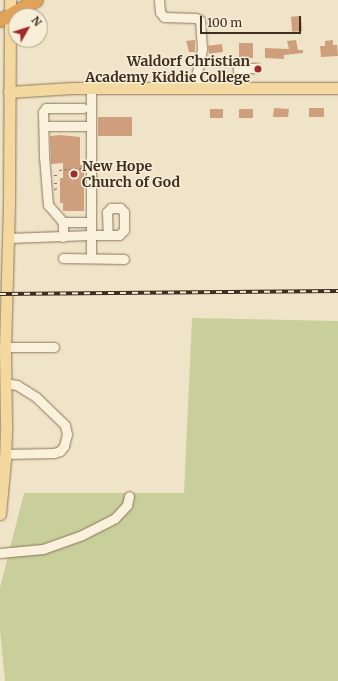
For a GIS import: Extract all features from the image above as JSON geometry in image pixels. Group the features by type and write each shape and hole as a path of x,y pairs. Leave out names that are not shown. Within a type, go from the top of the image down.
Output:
{"highway":[{"path":"5,18 36,0"}],"main road":[{"path":"0,514 5,454 4,238 9,92 5,18 10,0"},
{"path":"0,105 9,92 27,90 91,88 338,88"}],"street":[{"path":"159,0 160,12 164,17 196,18 200,20 202,49 197,73 197,89"},
{"path":"239,88 238,68 256,68"},
{"path":"91,88 91,258"},
{"path":"63,237 63,222 48,205 43,112 46,108 83,108"},
{"path":"44,126 90,126"},
{"path":"63,222 91,222"},
{"path":"4,238 108,235"},
{"path":"63,258 124,259"},
{"path":"5,347 54,347"},
{"path":"5,383 17,385 36,396 64,425 67,434 64,446 60,451 54,453 5,454"},
{"path":"0,553 43,549 88,533 123,512 129,496"}],"path":[{"path":"59,170 82,168"}],"green space":[{"path":"192,318 338,321 338,681 5,681 0,631 0,588 24,493 184,493"}],"building":[{"path":"301,16 302,31 292,32 291,17"},
{"path":"195,40 195,52 189,52 186,41"},
{"path":"296,40 298,50 303,50 303,53 284,55 284,59 265,58 265,48 289,49 287,41"},
{"path":"333,40 333,45 337,45 338,56 321,57 320,46 325,46 325,41"},
{"path":"239,43 253,43 253,58 239,58"},
{"path":"222,44 223,52 209,54 208,46"},
{"path":"274,108 289,109 288,117 273,117"},
{"path":"309,108 324,108 324,117 309,117"},
{"path":"210,109 223,109 223,118 210,118"},
{"path":"239,109 253,109 253,118 239,118"},
{"path":"98,117 132,117 132,136 98,136"},
{"name":"New Hope Church of God","path":"60,135 80,137 80,165 83,165 84,171 84,211 63,211 63,203 60,203 60,178 63,178 63,163 51,164 50,136"}],"railway":[{"path":"0,294 338,291"}],"place":[{"name":"Waldorf Christian Academy Kiddie College","path":"258,69"},
{"name":"New Hope Church of God","path":"74,174"}]}
